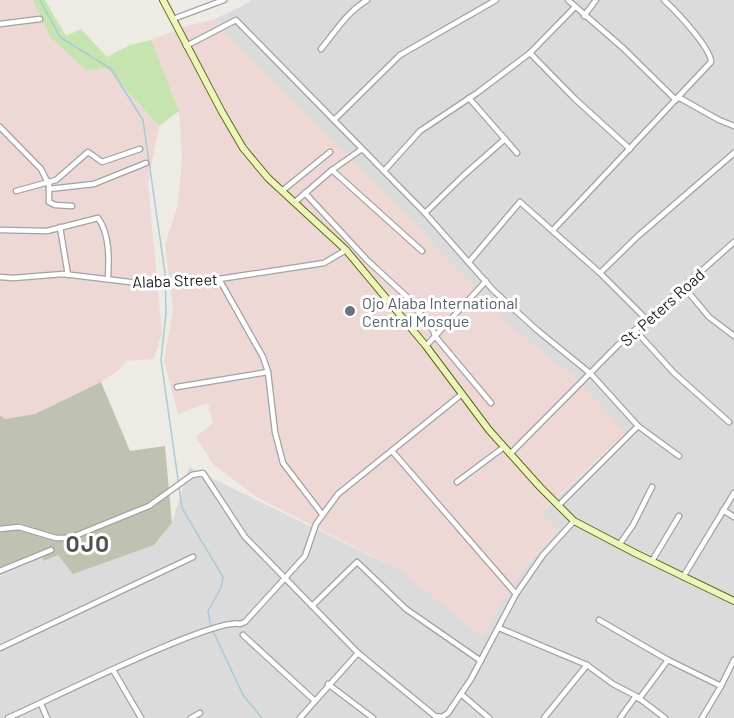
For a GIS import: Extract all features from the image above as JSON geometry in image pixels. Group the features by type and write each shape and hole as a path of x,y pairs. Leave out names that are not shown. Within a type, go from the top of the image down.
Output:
{"main road":[{"path":"163,0 243,148 282,191 346,250 426,346 504,447 558,506 574,520 619,545 734,601"}],"street":[{"path":"174,21 224,0"},
{"path":"321,49 342,20 367,0"},
{"path":"334,120 400,55 496,0"},
{"path":"568,0 574,8 623,48 677,99 734,126"},
{"path":"584,16 596,0"},
{"path":"553,230 711,63 712,59 680,16 664,0"},
{"path":"384,171 420,130 469,98 530,53 574,8"},
{"path":"0,24 40,19"},
{"path":"186,46 236,20 425,213 486,281 537,330 591,374 638,426 679,456"},
{"path":"530,53 575,99 630,149"},
{"path":"469,98 517,153"},
{"path":"0,127 41,169 48,186 51,204 72,206"},
{"path":"425,213 505,139"},
{"path":"48,186 88,152 102,162 140,149"},
{"path":"295,202 332,170 362,149"},
{"path":"282,191 330,152"},
{"path":"600,273 638,236 734,153"},
{"path":"16,191 48,186 93,184 146,163"},
{"path":"332,170 422,251"},
{"path":"305,193 367,260 407,297 433,330 435,336 491,403"},
{"path":"469,262 520,202 600,273 647,320"},
{"path":"0,230 37,232 95,218 100,220 108,248 108,279"},
{"path":"60,227 68,275"},
{"name":"St. Peters Road","path":"510,454 634,330 733,246"},
{"name":"Alaba Street","path":"0,277 68,275 130,282 166,283 219,279 324,263 346,250"},
{"path":"219,279 263,357 268,372 275,432 283,462 321,514"},
{"path":"426,346 486,281"},
{"path":"684,287 709,317 734,336"},
{"path":"634,330 674,373 729,422"},
{"path":"177,387 268,372"},
{"path":"8,718 167,645 235,622 240,624 255,612 305,556 321,514 338,494 462,394"},
{"path":"558,506 638,426"},
{"path":"457,482 504,447"},
{"path":"392,451 516,594"},
{"path":"0,529 19,527 56,538 70,538 149,506 192,475 203,473 236,525 358,653 435,716 442,717 448,713 481,661 516,594 543,555 574,520"},
{"path":"619,545 633,525 652,486"},
{"path":"683,577 734,493"},
{"path":"723,510 734,517"},
{"path":"652,561 678,516"},
{"path":"0,571 51,550"},
{"path":"0,648 193,557"},
{"path":"312,606 357,562 406,609 481,661"},
{"path":"598,620 668,660 722,686"},
{"path":"499,628 587,665 613,684 638,697 665,718"},
{"path":"243,635 315,701"},
{"path":"300,718 358,653"},
{"path":"620,718 668,660"},
{"path":"702,718 731,670 734,660"},
{"path":"544,718 587,665"},
{"path":"114,670 141,718"},
{"path":"328,684 373,718"},
{"path":"461,694 489,718"},
{"path":"42,704 47,718"},
{"path":"191,718 200,713"}],"shaded area":[{"path":"0,0 33,0 51,38 86,70 107,68 159,126 148,184 162,333 154,359 126,361 120,369 101,382 35,414 5,419 0,415"},
{"path":"251,0 734,0 734,718 0,718 0,576 42,557 45,561 58,555 154,545 172,523 189,467 402,571 482,636 521,572 558,530 540,514 626,434 574,377 518,333 436,248 415,222 224,31 215,19"},
{"path":"215,19 224,31 415,222 436,248 518,333 574,377 626,433 540,513 558,529 521,572 482,636 402,571 258,498 213,464 196,437 213,423 208,403 178,414 164,361 173,309 165,244 178,205 182,159 179,112 151,40 187,26"},
{"path":"101,382 130,451 165,446 172,523 154,545 73,574 58,555 44,561 42,557 0,575 0,415 5,419 35,414"}],"green space":[{"path":"33,0 45,0 66,36 81,29 107,57 130,45 151,40 179,111 159,126 107,68 86,70 51,38"}],"waterway":[{"path":"40,0 60,37 111,69 143,120 165,273 166,313 161,360 182,508 223,577 221,588 208,611 211,627"},
{"path":"213,631 243,695 262,718"}],"place":[{"name":"Ojo Alaba International Central Mosque","path":"350,311"}],"district":[{"name":"OJO","path":"88,543"}]}
